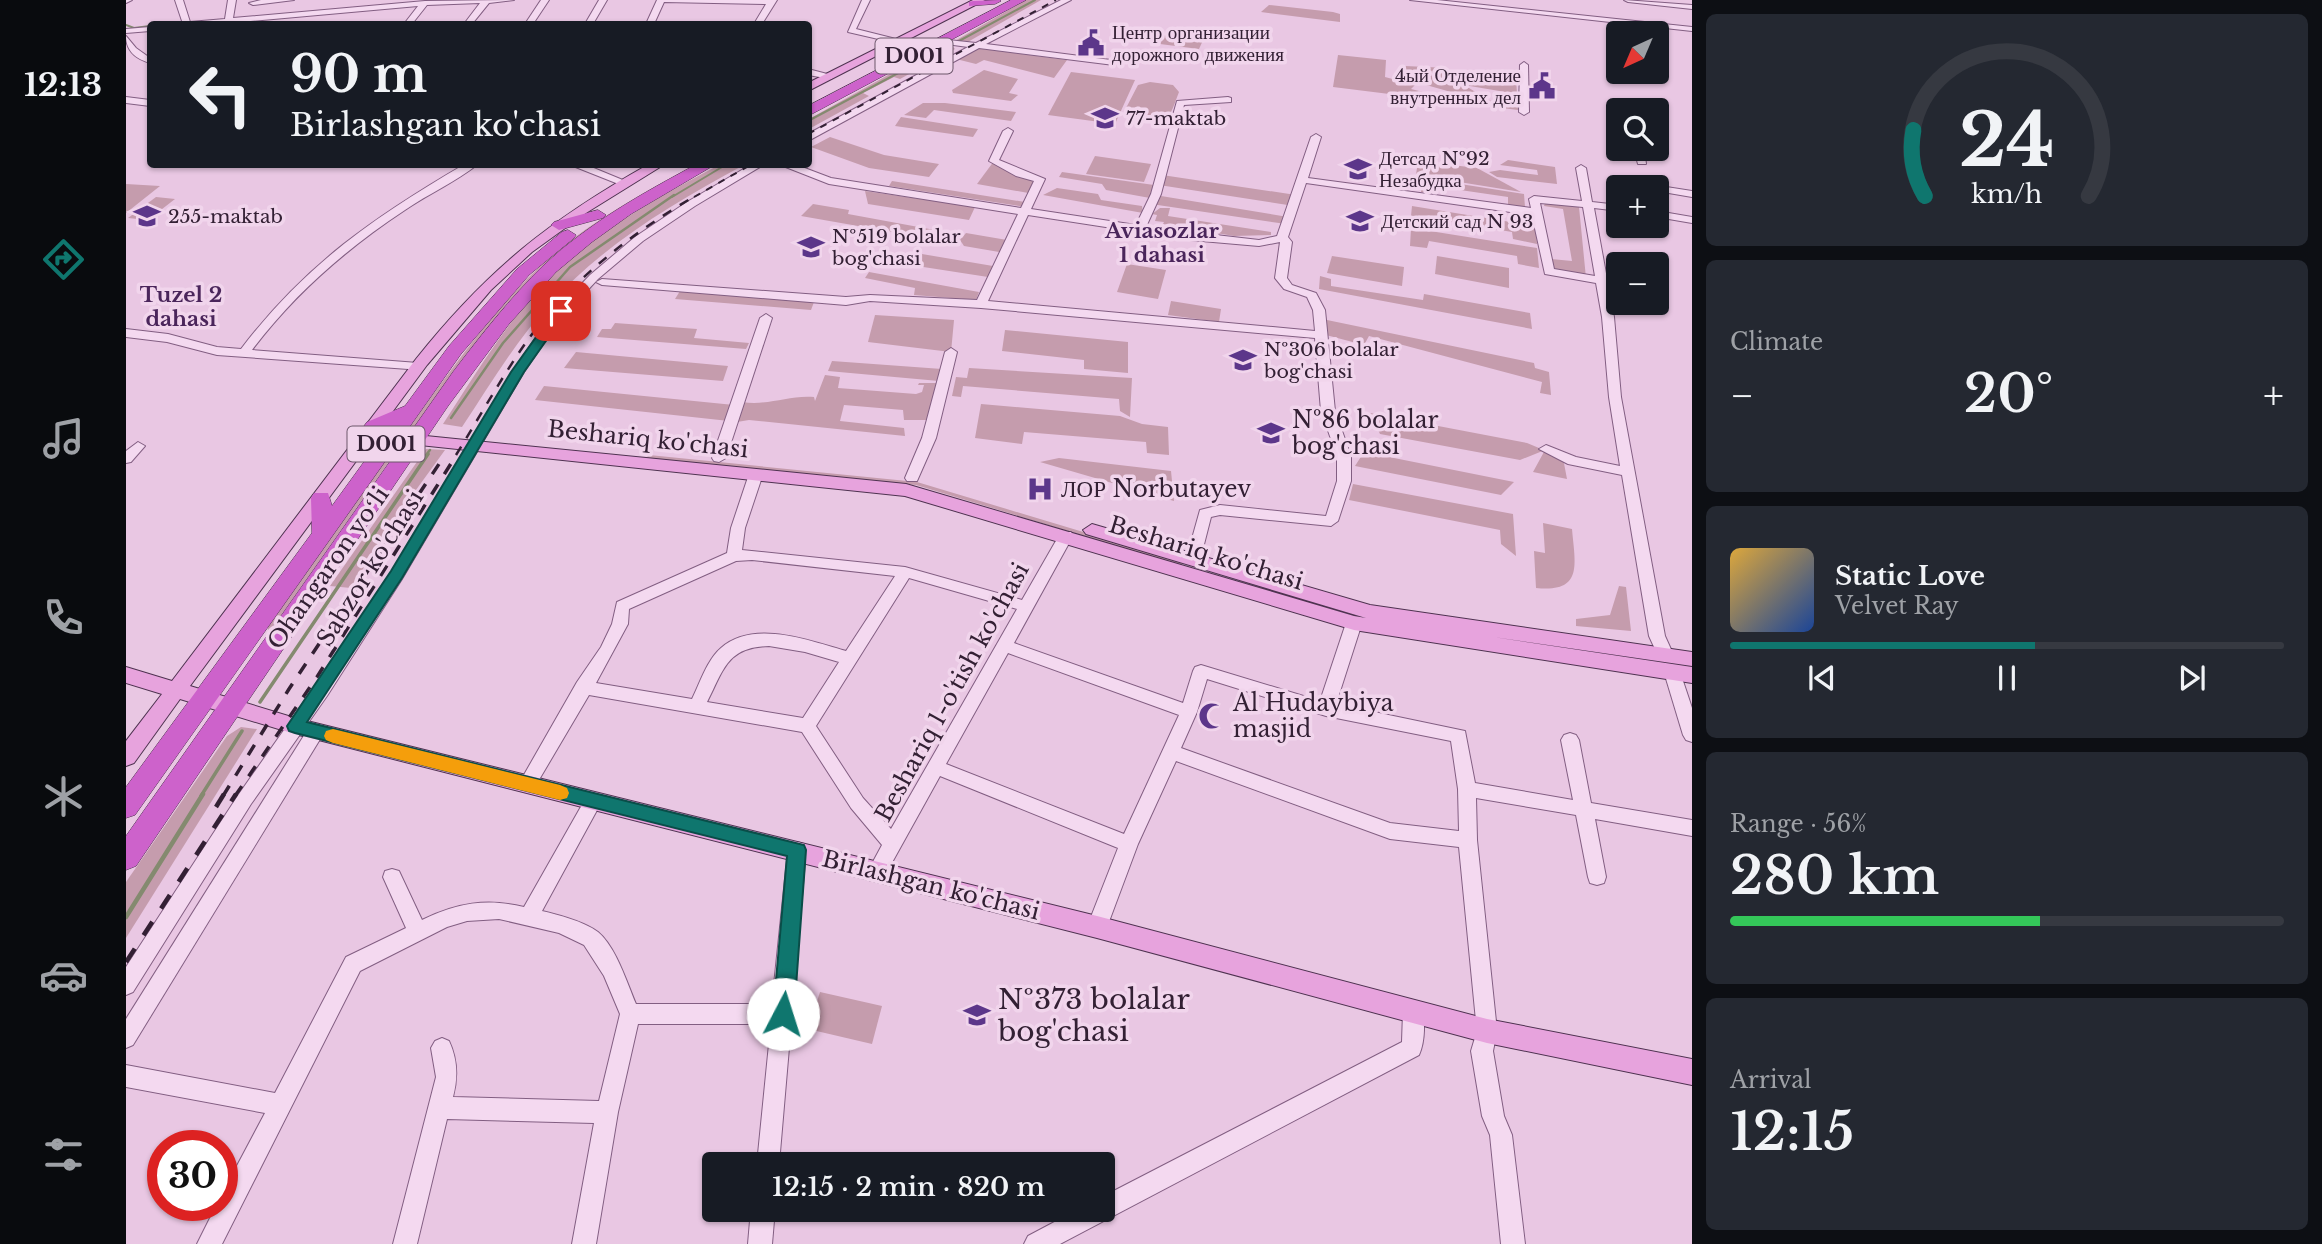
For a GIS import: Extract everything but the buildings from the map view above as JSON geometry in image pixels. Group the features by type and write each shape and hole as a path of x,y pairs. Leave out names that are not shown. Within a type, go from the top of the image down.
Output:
{"highway":[{"name":"D001","path":"812,110 1020,0"},
{"path":"976,2 996,1"},
{"name":"D001","path":"812,97 996,1"},
{"path":"888,57 897,42"},
{"name":"Ohangaron yoʻli","path":"126,807 455,350 523,272 597,215 675,168"},
{"name":"Ohangaron yoʻli","path":"126,858 494,332 548,271 619,215 702,168"},
{"path":"559,225 597,215"},
{"path":"374,426 411,410"},
{"path":"321,498 322,534"}],"main road":[{"path":"812,86 976,2"},
{"name":"Ohangaron yoʻli","path":"126,757 455,320 519,256 559,225 652,168"},
{"name":"Beshariq ko'chasi","path":"420,435 638,456 756,474 914,491 1066,536 1382,615 1677,668"},
{"name":"Beshariq ko'chasi","path":"638,456 719,458 912,478 1191,567 1354,623 1677,668 1692,659"},
{"name":"Birlashgan ko'chasi","path":"126,675 306,729 797,850 1097,927 1413,1013 1487,1031 1692,1072"}],"street":[{"path":"179,0 186,21"},
{"path":"231,21 232,0"},
{"path":"253,3 290,0"},
{"path":"470,21 487,0"},
{"path":"242,21 443,1 510,0"},
{"path":"531,21 545,0"},
{"path":"591,21 603,0"},
{"path":"651,21 661,0"},
{"path":"667,0 773,1"},
{"path":"866,0 852,30 897,42"},
{"path":"812,136 1067,0"},
{"path":"1414,0 1559,12 1692,29"},
{"path":"1628,0 1692,7"},
{"path":"760,21 773,1"},
{"path":"410,21 425,3"},
{"path":"355,17 363,9"},
{"path":"289,21 295,16"},
{"path":"126,31 147,29"},
{"path":"126,38 133,50 147,59"},
{"path":"943,41 1111,63"},
{"path":"1524,65 1524,112"},
{"path":"812,73 831,76"},
{"path":"126,100 147,103"},
{"path":"1140,228 1165,166 1180,103 1227,100"},
{"path":"981,304 1040,179 1020,174 994,161 1008,131"},
{"path":"1282,238 1317,137"},
{"path":"243,353 294,293 338,254 411,202 466,168"},
{"path":"584,168 625,183"},
{"name":"Sabzor ko'chasi","path":"126,985 238,809 306,729 477,440 547,329 594,277 661,223 753,168"},
{"path":"794,168 829,181 1190,237 1259,243 1282,238"},
{"path":"1581,168 1608,317 1615,397 1657,636 1677,668 1692,735"},
{"path":"1303,180 1536,212"},
{"path":"1669,190 1692,194"},
{"path":"1600,280 1549,272 1534,199 1606,206"},
{"path":"1669,216 1692,220"},
{"path":"1191,567 1205,513 1220,510 1331,522 1344,481 1344,456 1328,411 1319,310 1314,296 1288,287 1282,282 1287,242 1282,238"},
{"path":"602,282 846,301 870,298 981,304 1320,335"},
{"path":"719,458 766,318"},
{"path":"126,333 168,338 217,351 418,367"},
{"path":"912,478 934,420 951,352"},
{"path":"126,459 138,446"},
{"path":"1546,449 1573,461 1630,471"},
{"path":"734,556 738,527 756,474"},
{"name":"Beshariq 1-o'tish ko'chasi","path":"877,871 1024,606 1066,536"},
{"path":"527,785 608,649 620,624 622,606 734,556 752,555 905,572 1024,606"},
{"path":"807,726 905,572"},
{"path":"1326,709 1354,623"},
{"path":"698,706 724,654 746,643 779,641 851,659"},
{"path":"1003,645 1189,712"},
{"path":"1097,927 1129,844 1189,712 1201,671 1326,709 1459,736 1467,789 1468,840 1487,1031 1482,1051 1493,1116 1501,1135 1513,1244"},
{"path":"583,687 807,726 858,803 894,844"},
{"path":"126,1038 306,729"},
{"path":"1570,740 1597,877"},
{"path":"1171,752 1390,831 1468,840"},
{"path":"935,767 1129,844"},
{"path":"1467,789 1692,828"},
{"path":"529,916 593,801"},
{"path":"769,1152 797,850"},
{"path":"392,877 417,931"},
{"path":"209,1244 353,964 417,931 467,912 499,910 570,928 591,939 612,970 630,1014 607,1112 584,1244"},
{"path":"1036,1244 1412,1048 1413,1013"},
{"path":"630,1014 783,1014"},
{"path":"405,1244 447,1077 442,1048"},
{"path":"126,1076 279,1105"},
{"path":"440,1108 607,1112"},
{"path":"760,1244 762,1222"}],"shaded area":[{"path":"1026,0 1041,0 966,43 953,42"},
{"path":"1269,5 1333,12 1340,14 1340,22 1261,12"},
{"path":"1165,34 1204,38 1199,49 1160,44"},
{"path":"942,45 955,49 900,79 894,77 863,93 869,96 812,127 812,117"},
{"path":"976,48 1067,60 1054,78 984,60 976,64 956,59"},
{"path":"1338,55 1386,60 1385,77 1415,85 1411,89 1451,99 1458,94 1405,79 1405,66 1448,68 1446,84 1469,88 1477,93 1474,97 1514,106 1520,103 1518,110 1333,87"},
{"path":"984,70 1018,79 1009,93 1018,95 1011,101 953,93 952,90"},
{"path":"1071,72 1135,80 1115,124 1048,115"},
{"path":"1464,72 1516,78 1517,94 1464,85"},
{"path":"1150,82 1173,85 1179,92 1170,114 1155,122 1137,119 1125,110 1138,85"},
{"path":"923,103 945,103 1016,112 1011,121 934,110 926,118 904,115"},
{"path":"901,117 978,129 973,137 895,126"},
{"path":"830,137 884,155 939,164 929,177 869,168 812,146"},
{"path":"1095,156 1151,164 1144,182 1086,174"},
{"path":"1508,160 1555,167 1557,184 1497,177 1489,172 1500,170 1538,175 1537,170 1500,165"},
{"path":"994,161 1040,179 1034,194 977,184"},
{"path":"1418,161 1477,168 1521,192 1416,175"},
{"path":"690,168 696,168 522,288 506,305 398,449 268,634 268,623 363,490 496,313 529,277 564,246 637,197"},
{"path":"714,168 739,168 665,210 593,263 570,283 525,334 462,427 443,424 512,321 545,283 580,251 618,223"},
{"path":"1062,172 1154,185 1150,198 1106,190 1102,184 1059,177"},
{"path":"1162,175 1296,195 1294,206 1159,185"},
{"path":"1422,178 1524,194 1525,207 1508,205 1508,197 1426,185 1425,192 1421,192"},
{"path":"892,181 1025,202 1026,207 889,186"},
{"path":"126,184 160,186 126,213"},
{"path":"1057,188 1098,194 1101,200 1142,206 1143,213 1043,195"},
{"path":"865,191 975,207 969,220 868,204"},
{"path":"1155,195 1288,217 1286,224 1151,204"},
{"path":"156,197 175,199 148,220 128,218"},
{"path":"1545,203 1579,207 1586,278 1549,272 1551,259 1572,261 1563,209 1544,206"},
{"path":"813,204 849,210 848,214 951,233 955,243 801,216"},
{"path":"1412,206 1536,226 1537,244 1513,239 1512,232 1428,218 1427,225 1410,226"},
{"path":"1160,208 1170,208 1168,216 1271,232 1271,235 1234,236 1163,224 1164,222 1155,221 1157,215 1152,214"},
{"path":"1411,228 1537,248 1539,268 1518,264 1517,256 1429,241 1427,248 1410,246"},
{"path":"966,233 1007,240 1005,253 964,246 960,240"},
{"path":"910,252 993,266 988,277 904,264"},
{"path":"1332,256 1404,267 1402,286 1327,273"},
{"path":"1437,256 1509,268 1509,288 1435,274"},
{"path":"1127,264 1166,270 1158,299 1117,292"},
{"path":"869,272 979,292 976,300 914,295 915,288 865,278"},
{"path":"1320,276 1331,279 1331,286 1423,300 1424,294 1530,313 1532,329 1319,289"},
{"path":"680,291 814,302 811,310 675,299"},
{"path":"1171,301 1221,309 1219,322 1168,315"},
{"path":"875,315 954,320 951,352 868,342"},
{"path":"1327,320 1534,363 1535,368 1549,372 1551,395 1540,393 1542,382 1369,336 1364,345 1326,335"},
{"path":"615,323 697,329 694,338 749,343 746,349 597,337 602,329 611,329"},
{"path":"1005,330 1128,342 1128,373 1084,369 1084,360 1002,351"},
{"path":"576,352 728,366 723,381 564,368"},
{"path":"832,361 942,369 939,381 828,371"},
{"path":"969,368 1132,378 1130,417 1120,411 1119,399 963,386 961,397 952,396 956,377 967,378"},
{"path":"825,375 840,377 838,388 916,394 922,392 924,385 918,385 919,383 943,383 934,420 904,420 903,410 844,405 840,421 904,428 905,436 749,420 731,423 742,402 761,403 805,397 814,397 815,401"},
{"path":"544,386 734,405 729,421 535,400"},
{"path":"981,404 1120,416 1142,424 1168,427 1169,455 1147,453 1146,442 1024,432 1022,444 975,438"},
{"path":"1370,413 1527,443 1544,450 1520,460 1380,434"},
{"path":"426,449 445,450 392,523 351,588 330,586"},
{"path":"1545,450 1563,458 1567,479 1533,472"},
{"path":"1364,452 1514,482 1501,495 1355,466"},
{"path":"649,455 917,482 1183,562 1181,565 916,485 646,458"},
{"path":"1059,458 1171,471 1174,501 1040,462"},
{"path":"1353,484 1513,514 1516,556 1501,544 1500,530 1349,500"},
{"path":"1543,523 1572,529 1575,564 1569,581 1562,586 1536,588 1534,551 1545,553"},
{"path":"1619,586 1626,587 1631,631 1576,626 1576,619 1610,615"},
{"path":"241,727 257,729 126,938 126,882 227,736"},
{"path":"820,992 882,1006 872,1044 808,1029"}],"waterway":[{"path":"959,41 1035,0"},
{"path":"126,25 134,28 147,26"},
{"path":"812,119 949,46"},
{"path":"672,197 720,168"},
{"path":"451,418 503,343 570,267 674,195"},
{"path":"426,455 430,450"},
{"path":"260,702 428,454"},
{"path":"201,796 242,731"},
{"path":"126,917 203,794"}],"railway":[{"path":"812,132 1056,0"},
{"path":"694,197 745,168"},
{"path":"456,455 517,355 563,298 627,241 697,195"},
{"path":"235,796 317,677 457,454"},
{"path":"223,796 289,689 439,464"},
{"path":"216,807 224,794"},
{"path":"126,962 236,794"}],"slow traffic":[{"path":"333,736 560,793"}],"place":[{"name":"Центр организации дорожного движения","path":"1091,43"},
{"name":"4ый Отделение внутренных дел","path":"1542,86"},
{"name":"77-maktab","path":"1105,118"},
{"name":"Детсад №92 Незабудка","path":"1358,169"},
{"name":"255-maktab","path":"147,216"},
{"name":"Детский сад N 93","path":"1360,221"},
{"name":"№519 bolalar bog'chasi","path":"811,247"},
{"name":"№306 bolalar bog'chasi","path":"1243,360"},
{"name":"№86 bolalar bog'chasi","path":"1271,433"},
{"name":"ЛОР Norbutayev","path":"1040,489"},
{"name":"Al Hudaybiya masjid","path":"1212,716"},
{"name":"№373 bolalar bog'chasi","path":"977,1015"}],"district":[{"name":"Aviasozlar 1 dahasi","path":"1162,243"},
{"name":"Tuzel 2 dahasi","path":"181,307"}],"route":[{"path":"561,311 518,372 397,575 295,726 797,850 783,1014"}]}
